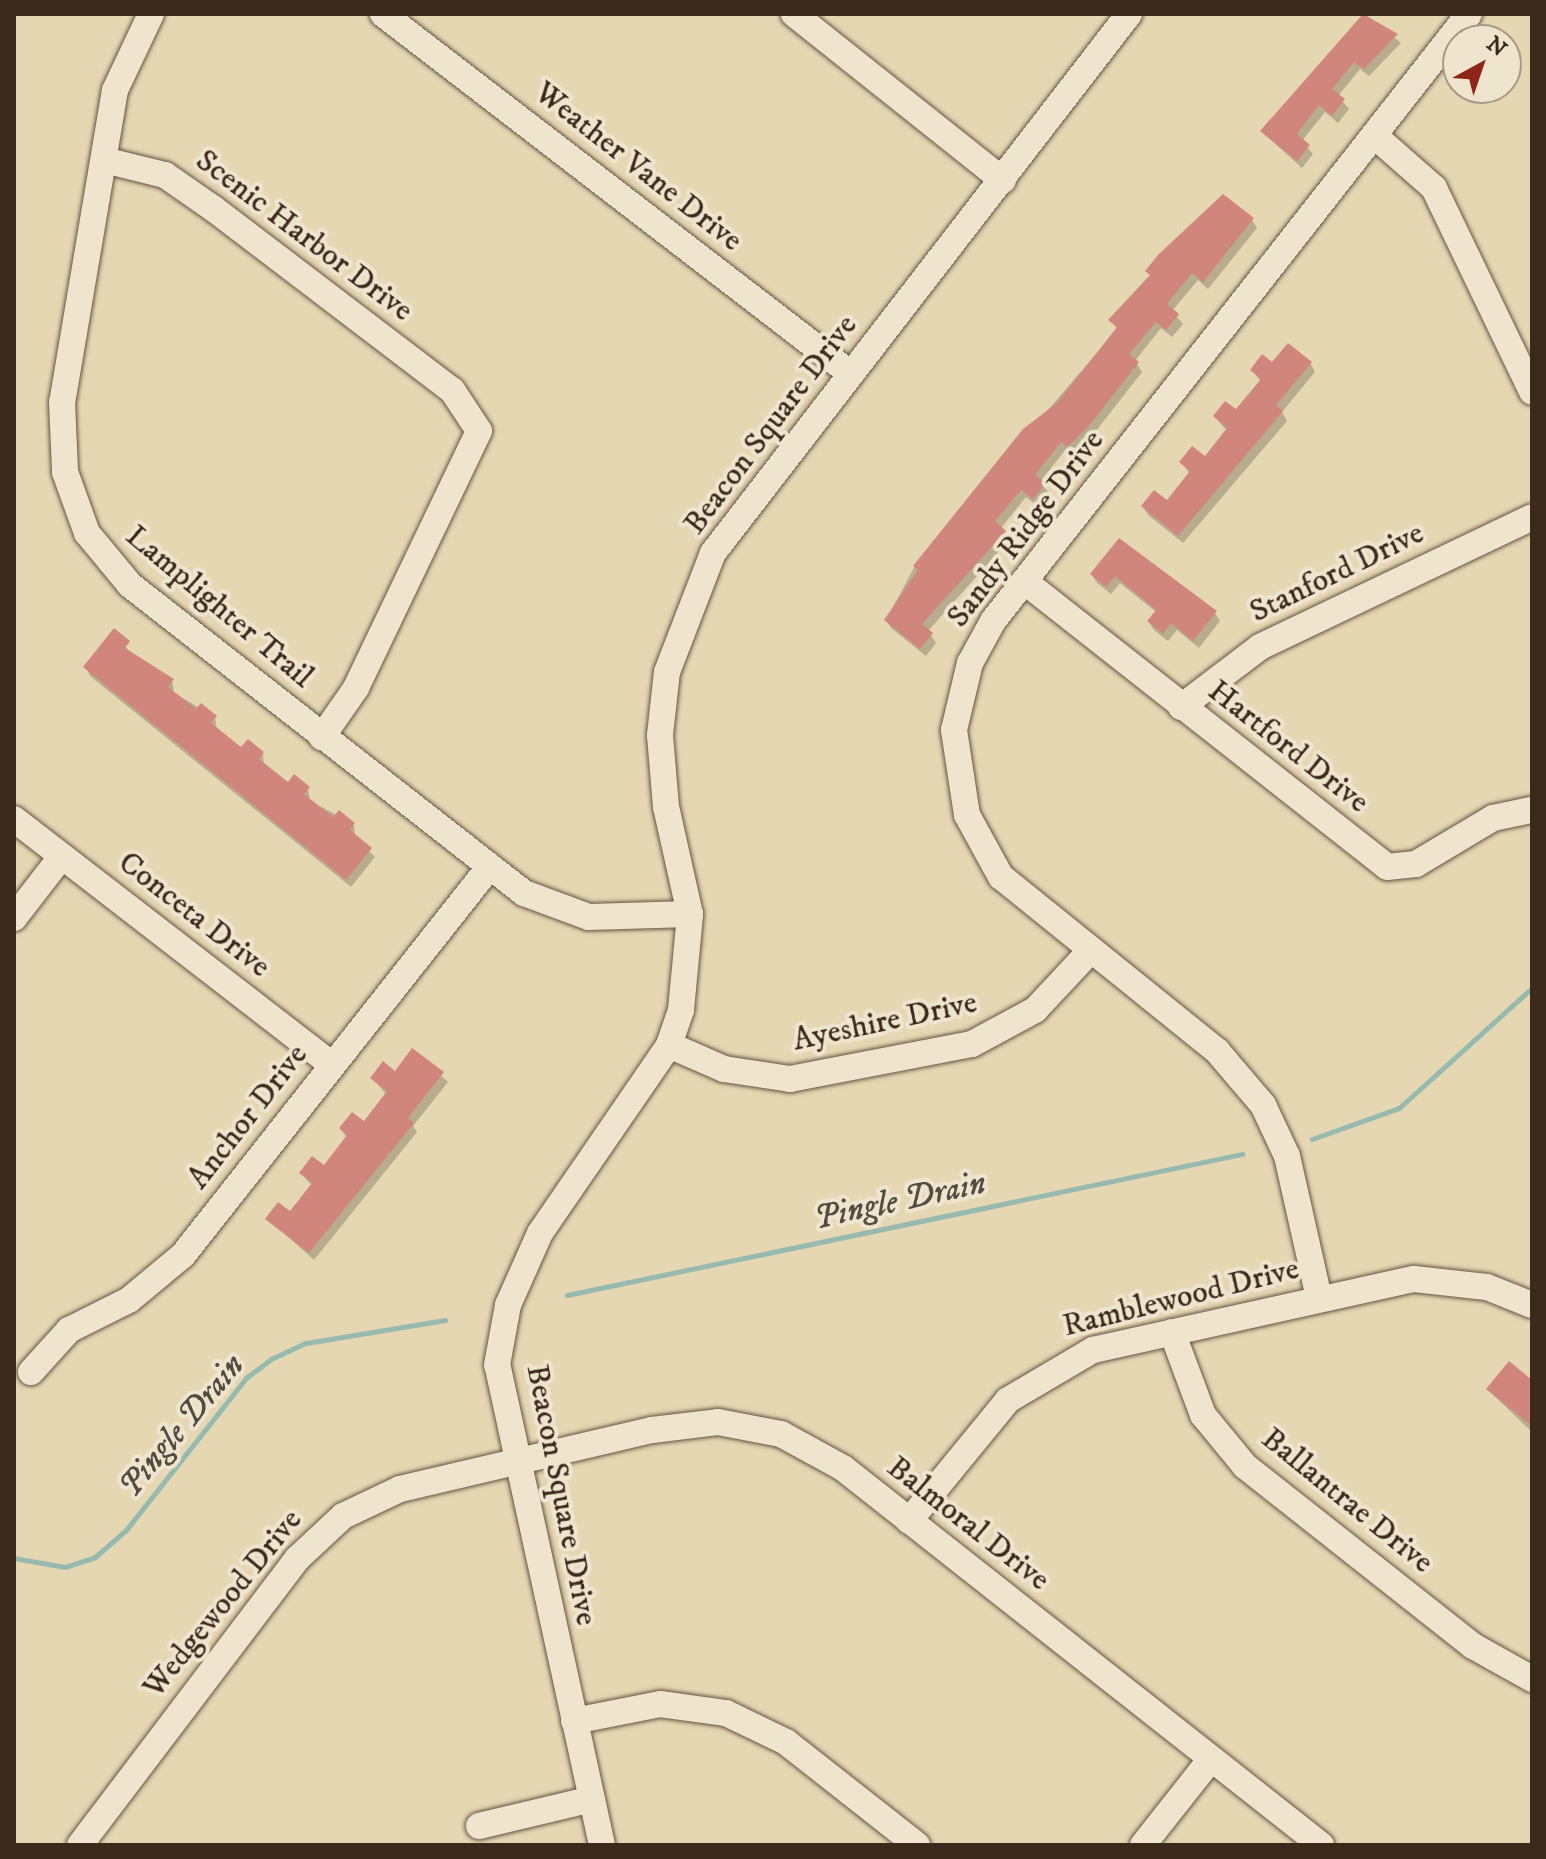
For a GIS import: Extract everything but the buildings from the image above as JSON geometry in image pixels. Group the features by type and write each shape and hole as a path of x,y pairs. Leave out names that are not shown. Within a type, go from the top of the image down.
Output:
{"street":[{"name":"Lamplighter Trail","path":"151,14 118,79 62,402 71,496 119,574 489,868 545,904 589,917 690,914"},
{"name":"Weather Vane Drive","path":"383,14 851,374"},
{"path":"794,14 1003,180"},
{"name":"Beacon Square Drive","path":"602,1845 515,1463 497,1365 508,1305 563,1191 669,1045 685,989 690,914 666,807 660,735 667,672 713,553 1129,14"},
{"name":"Sandy Ridge Drive","path":"1319,1298 1287,1156 1263,1105 1225,1059 1001,877 967,815 956,776 955,718 970,663 1024,581 1469,14"},
{"path":"1375,136 1434,188 1532,392"},
{"name":"Scenic Harbor Drive","path":"104,160 165,175 452,390 479,431 471,458 356,688 322,737"},
{"name":"Stanford Drive","path":"1181,707 1260,647 1532,517"},
{"name":"Hartford Drive","path":"1024,581 1387,867 1416,864 1493,818 1532,810"},
{"name":"Conceta Drive","path":"14,819 331,1064"},
{"path":"14,918 62,856"},
{"name":"Anchor Drive","path":"31,1372 69,1330 164,1274 489,868"},
{"name":"Ayeshire Drive","path":"669,1045 724,1069 790,1079 972,1044 1035,1010 1090,951"},
{"name":"Ramblewood Drive","path":"909,1521 1022,1388 1083,1353 1319,1298 1438,1278 1532,1305"},
{"name":"Ballantrae Drive","path":"1172,1332 1203,1415 1245,1466 1473,1646 1532,1679"},
{"name":"Balmoral Drive","path":"515,1463 652,1430 737,1424 802,1443 909,1521 1321,1845"},
{"name":"Wedgewood Drive","path":"80,1845 327,1529 381,1496 515,1463"},
{"path":"574,1721 660,1704 726,1713 786,1742 917,1845"},
{"path":"1143,1845 1211,1759"},
{"path":"479,1826 592,1799"}],"waterway":[{"name":"Pingle Drain","path":"1312,1139 1399,1108 1532,988"},
{"name":"Pingle Drain","path":"567,1295 1242,1154"},
{"name":"Pingle Drain","path":"14,1558 65,1567 95,1557 126,1530 246,1378 271,1359 306,1343 445,1320"}]}
